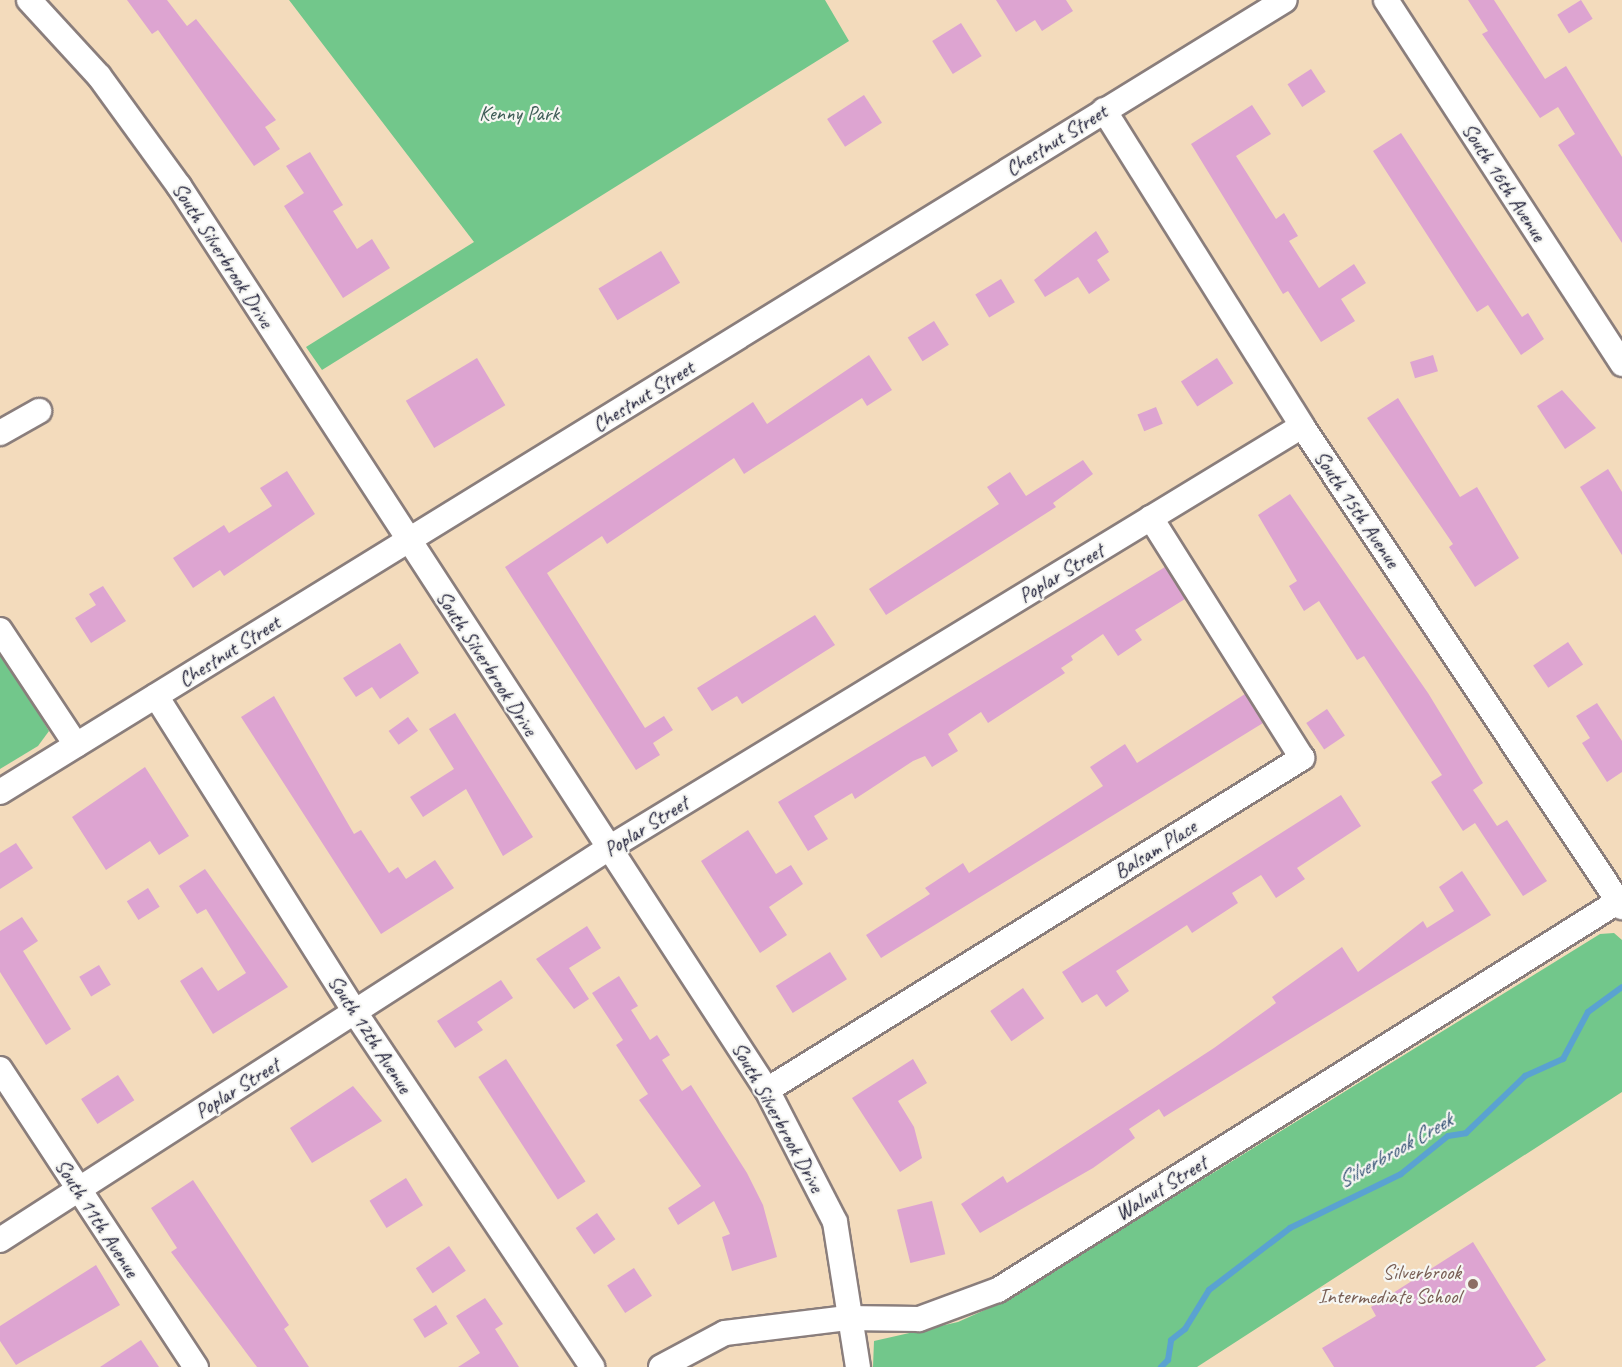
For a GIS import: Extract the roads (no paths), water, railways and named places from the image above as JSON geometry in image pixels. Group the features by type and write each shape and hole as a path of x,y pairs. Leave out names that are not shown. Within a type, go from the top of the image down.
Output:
{"street":[{"name":"South Silverbrook Drive","path":"29,0 99,76 179,186 407,541 767,1090 835,1221 847,1318 858,1367"},
{"name":"Chestnut Street","path":"0,792 1285,0"},
{"name":"South 16th Avenue","path":"1386,0 1622,364"},
{"name":"South 15th Avenue","path":"1104,110 1302,426 1621,903"},
{"path":"0,433 39,411"},
{"name":"Poplar Street","path":"0,1240 356,1014 609,849 1302,426"},
{"name":"Balsam Place","path":"767,1090 1302,758 1151,518"},
{"path":"0,630 76,745"},
{"name":"South 12th Avenue","path":"156,696 356,1014 592,1367"},
{"name":"Walnut Street","path":"661,1367 725,1333 847,1318 919,1319 998,1290 1621,903"},
{"name":"South 11th Avenue","path":"0,1069 196,1367"}],"waterway":[{"name":"Silverbrook Creek","path":"1161,1367 1168,1360 1171,1340 1185,1329 1209,1290 1290,1228 1401,1174 1448,1136 1466,1133 1525,1076 1563,1059 1588,1012 1622,987"}],"place":[{"name":"Silverbrook Intermediate School","path":"1473,1284"}],"park label":[{"name":"Kenny Park","path":"519,113"}]}
